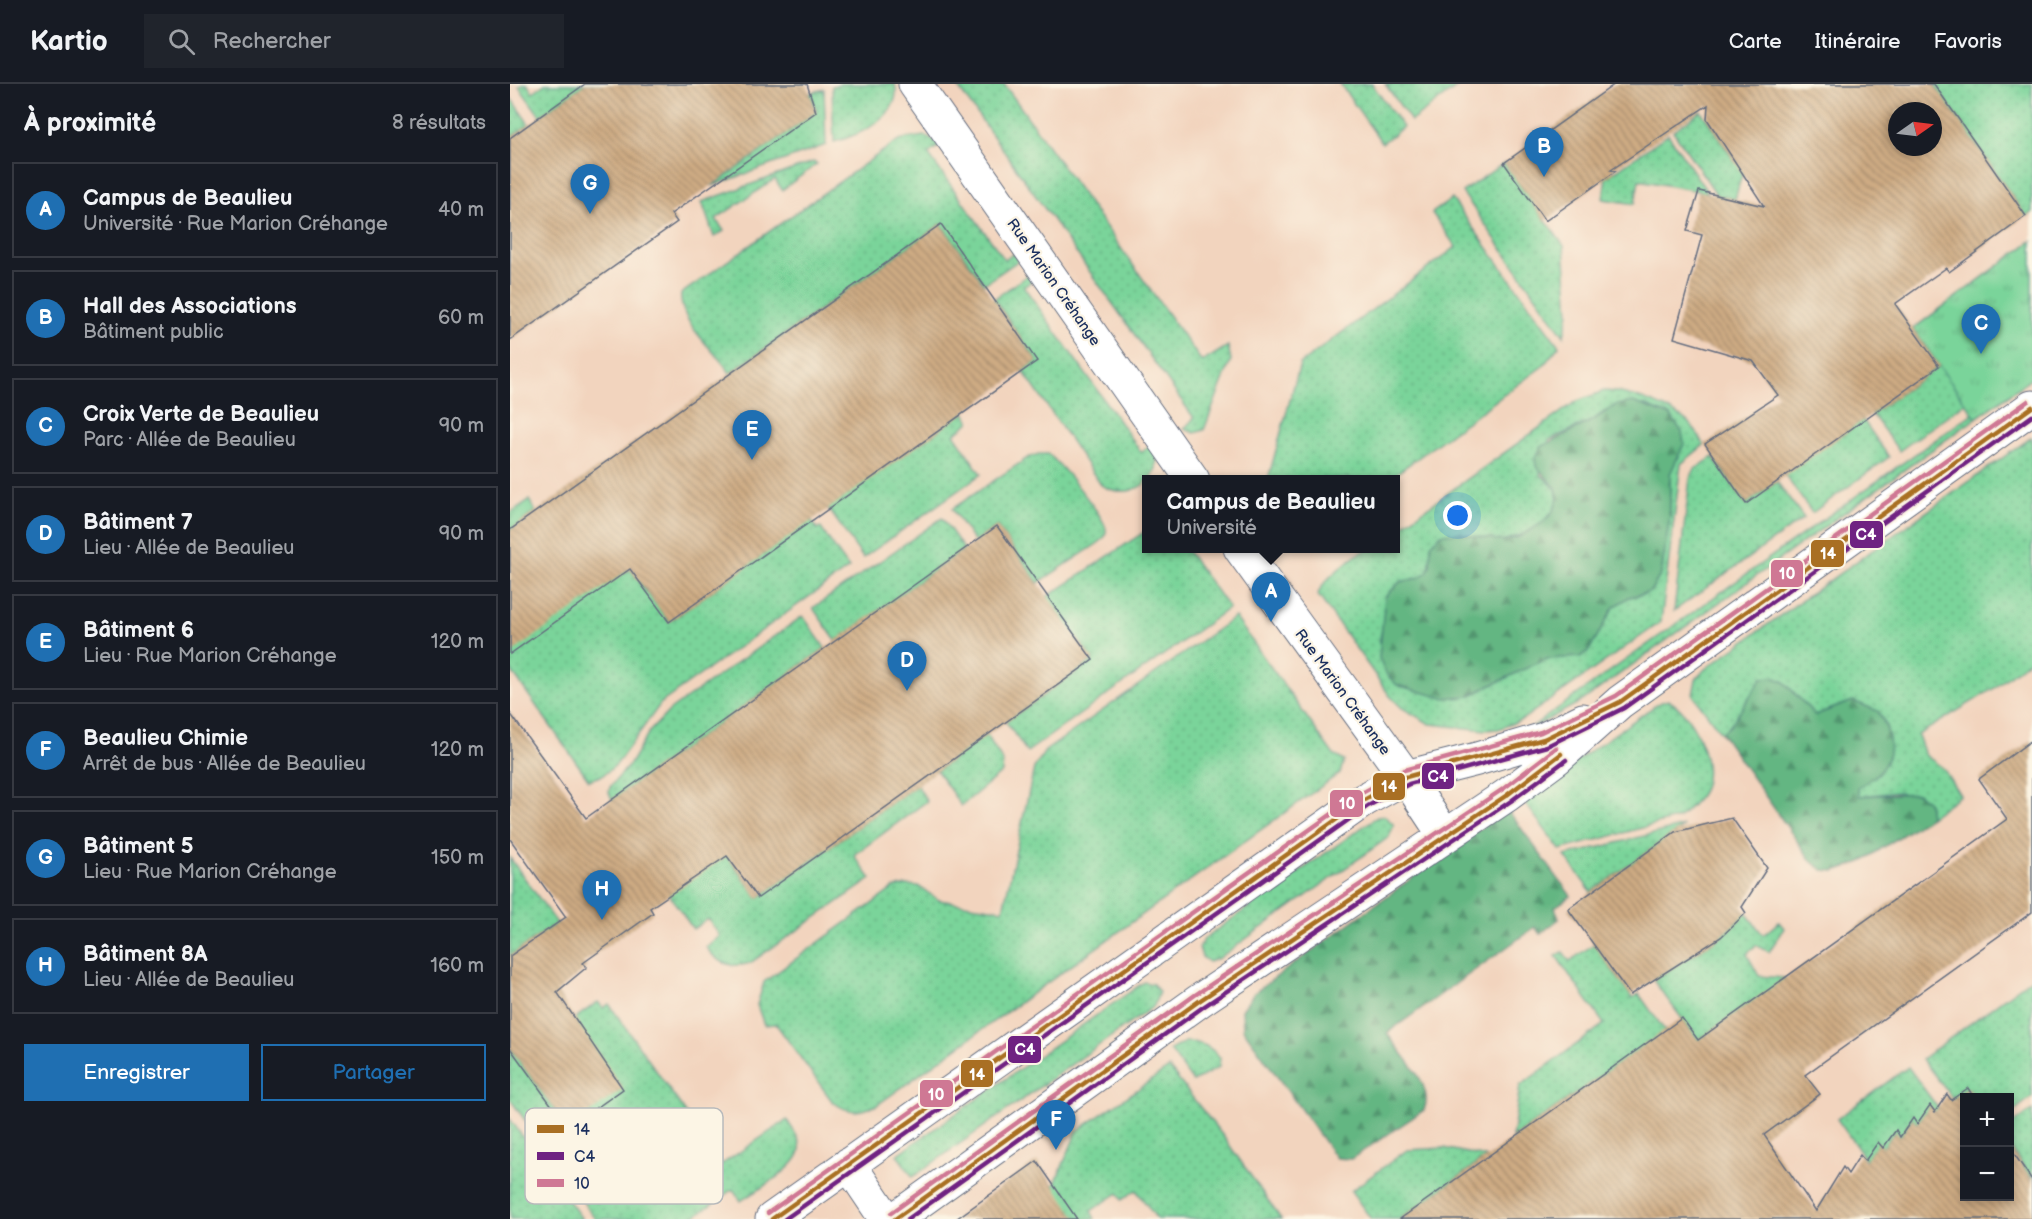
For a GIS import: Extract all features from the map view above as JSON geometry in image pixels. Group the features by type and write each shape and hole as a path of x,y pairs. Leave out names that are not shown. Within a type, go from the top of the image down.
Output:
{"street":[{"name":"Rue Marion Créhange","path":"915,84 1190,475"},
{"path":"895,1219 1199,1001 1507,795 1557,758 1620,702 2032,407"},
{"name":"Rue Marion Créhange","path":"1243,553 1406,777 1445,836"},
{"path":"772,1219 1365,800 1406,777 1544,739 1620,702"},
{"path":"849,1164 885,1219"}],"shaded area":[{"path":"510,84 2032,84 2032,1219 510,1219"}],"green space":[{"path":"527,84 533,92 545,84 600,84 581,87 540,116 519,87"},
{"path":"895,84 896,95 886,115 877,122 867,129 834,142 832,86"},
{"path":"956,84 1004,84 1202,362 1228,346 1231,360 1204,430 1195,433 1184,429 1194,418"},
{"path":"1340,84 1372,84 1403,127 1382,143"},
{"path":"1385,84 1461,84 1411,121"},
{"path":"1934,84 2032,84 2032,213 2026,216"},
{"path":"824,89 826,145 712,186 817,111 810,93"},
{"path":"510,97 529,124 510,138"},
{"path":"1701,111 1735,162 1745,164 1735,199 1717,195 1673,131"},
{"path":"1668,134 1708,193 1639,180 1635,204 1603,199 1606,178"},
{"path":"924,136 934,140 939,146 928,154 1005,260 1014,253 1019,260 984,284 941,224 730,373 692,326 682,305 681,294 893,144 903,139"},
{"path":"813,162 817,164 782,190 775,179 716,219 724,231 714,237 702,202"},
{"path":"1504,163 1564,246 1569,313 1564,336 1462,192"},
{"path":"1452,199 1559,346 1543,366 1394,475 1269,475 1300,364 1456,247 1432,213"},
{"path":"2032,241 1990,385 1899,451 1872,414 1939,366 1913,329"},
{"path":"2032,241 2032,378 1976,418 1913,329"},
{"path":"1029,274 1033,280 1024,287 1141,452 1151,445 1157,457 1156,469 1152,475 1142,475 1140,487 1118,491 1101,485 1023,371 1037,361 994,299"},
{"path":"2032,371 2032,378 1582,701 1523,733"},
{"path":"1604,391 1625,394 1674,413 1695,429 1704,445 1681,464 1661,622 1523,719 1499,729 1485,730 1430,724 1402,708 1390,696 1318,595 1320,589 1332,575 1357,555 1361,553 1400,553 1400,527 1577,401","holes":["1644,405 1671,416 1679,457 1672,465 1670,474 1670,516 1661,574 1644,594 1629,597 1614,607 1588,652 1580,657 1547,659 1469,696 1456,698 1379,643 1385,615 1385,597 1400,582 1418,578 1427,572 1430,565 1431,545 1484,539 1503,541 1532,531 1552,513 1558,499 1556,489 1540,474 1549,440 1593,420 1604,412"]},
{"path":"1633,402 1671,416 1682,432 1684,444 1670,474 1670,516 1661,574 1650,592 1629,597 1614,607 1588,652 1580,657 1547,659 1469,696 1443,698 1397,685 1387,675 1379,658 1385,597 1400,582 1418,578 1427,572 1430,565 1431,545 1441,534 1459,533 1503,541 1519,537 1542,523 1552,513 1558,499 1556,488 1536,466 1535,459 1541,447 1593,420 1616,405"},
{"path":"965,412 970,422 954,434 981,474 863,558 828,508"},
{"path":"1863,420 1889,457 1812,513 1785,475"},
{"path":"2032,437 2032,658 1993,689 1918,735 1925,755 1943,768 1960,795 1930,817 1928,802 1899,792 1859,796 1858,787 1879,773 1888,757 1886,725 1878,711 1853,701 1815,715 1783,681 1762,678 1730,726 1721,733 1693,695 1696,679 1705,669"},
{"path":"1048,454 1071,478 1098,513 1106,531 1104,538 1099,542 1038,583 997,526 974,542 952,509 1029,457"},
{"path":"1713,457 1746,504 1777,482 1804,518 1674,611 1690,478 1695,469"},
{"path":"529,500 536,512 510,530 510,513"},
{"path":"942,518 964,549 836,641 813,608"},
{"path":"811,520 817,529 820,527 849,568 661,703 616,765 603,775 589,780 510,669 510,646 630,569 669,622"},
{"path":"1142,534 1142,553 1189,553 1229,608 1027,752 1006,722 1093,660 1047,597"},
{"path":"803,616 825,648 612,800 610,787 630,764 649,732 670,710"},
{"path":"1235,617 1333,754 1344,761 1340,773 877,1105 865,1110 854,1111 843,1108 832,1101 776,1024 764,1025 757,1005 764,982 894,888 906,885 918,886 939,900 1003,910 1034,768 1045,751"},
{"path":"1772,677 1783,681 1815,715 1853,701 1878,711 1888,734 1889,755 1879,772 1858,787 1859,796 1918,793 1928,802 1930,817 1861,862 1835,871 1823,870 1812,862 1721,733 1730,726 1762,678"},
{"path":"1668,700 1685,715 1693,726 1703,749 1706,762 1705,785 1698,798 1679,818 1560,850 1522,799 1659,703"},
{"path":"987,735 1003,762 1002,772 961,806 937,771"},
{"path":"917,785 927,801 854,855 871,879 750,963 731,965 715,957 706,947 720,936 708,919 693,929 660,881 727,856 758,898"},
{"path":"1507,809 1571,896 1555,907 1559,919 1540,934 1535,927 1387,1033 1421,1080 1426,1100 1424,1110 1351,1159 1336,1158 1243,1029 1242,1010 1254,993"},
{"path":"1385,816 1394,825 1389,837 1219,958 1209,962 1202,957 1199,947 1205,938 1377,817"},
{"path":"1684,826 1591,892 1565,856"},
{"path":"510,858 557,923 510,956"},
{"path":"1746,913 1763,935 1779,922 1784,928 1769,952 1756,945 1747,954 1759,976 1786,978 1698,1040 1653,980 1721,937"},
{"path":"1594,944 1632,998 1639,994 1665,1031 1512,1138 1520,1086 1604,1024 1556,956 1563,952 1570,961"},
{"path":"2032,978 2032,1097 2014,1111 2014,1093 1971,1093 1967,1088 1953,1099 1922,1059"},
{"path":"1144,982 1153,984 1159,992 1154,1006 913,1177 897,1155"},
{"path":"598,1002 603,1008 609,1004 682,1108 569,1108 574,1019"},
{"path":"1185,1042 1196,1042 1209,1047 1220,1058 1219,1067 1193,1082 1170,1050"},
{"path":"510,1048 554,1108 525,1108 525,1120 510,1099"},
{"path":"1908,1067 1938,1108 1935,1112 1930,1106 1917,1124 1912,1118 1900,1137 1895,1131 1883,1148 1878,1143 1866,1160 1837,1119"},
{"path":"1169,1068 1223,1136 1281,1219 1157,1219 1136,1190 1122,1200 1118,1193 1091,1211 1095,1219 1008,1219 1054,1186 1077,1131"},
{"path":"2032,1110 2032,1179 2014,1153 2014,1123"},
{"path":"510,1119 525,1140 525,1204 571,1204 582,1219 510,1219"},
{"path":"787,1120 800,1145 798,1156 793,1163 776,1178 741,1201 733,1189 723,1196 723,1163"},
{"path":"1444,1148 1486,1157 1400,1219 1371,1219 1351,1191 1407,1150"},
{"path":"584,1204 712,1204 691,1219 595,1219"}],"building":[{"path":"585,84 807,84 816,112 671,214 677,222 510,340 510,138"},
{"path":"1615,84 1934,84 2026,216 1949,272 1946,268 1895,304 1939,366 1746,504 1705,444 1778,395 1753,361 1674,338 1702,235 1687,231 1699,191 1764,206 1707,119 1708,105 1611,170 1616,171 1545,221 1504,163"},
{"path":"941,224 1037,361 669,622 630,569 510,654 510,530"},
{"path":"997,526 1093,660 758,898 727,856 650,908 653,913 583,963 587,967 557,992 623,1089 596,1108 554,1108 510,1048 510,956 566,917 510,839 510,713 586,818"},
{"path":"2032,740 2032,912 1805,1075 1820,1094 1764,1135 1816,1211 1843,1167 1848,1174 1860,1155 1865,1161 1878,1142 1883,1148 1896,1130 1900,1137 1913,1118 1917,1124 1930,1105 1935,1112 1947,1094 1951,1100 1960,1094 1960,1201 2014,1201 2014,1154 2032,1180 2032,1219 1400,1219 1682,1018 1698,1040 2007,819 1979,779"},
{"path":"1732,818 1767,868 1742,907 1746,913 1721,937 1630,995 1568,909 1675,832"},
{"path":"1968,1088 1971,1093 1961,1093"},
{"path":"1037,1161 1077,1219 956,1219"}],"transit line":[{"name":"10","path":"768,1213 1360,794 1404,770 1541,732 1616,696 2028,401"},
{"name":"14","path":"772,1219 1364,800 1406,777 1544,739 1620,702 2032,407"},
{"name":"C4","path":"785,1219 1368,806 1409,784 1547,746 1624,708 2032,416"},
{"name":"10","path":"891,1213 1195,995 1503,789 1556,748"},
{"name":"14","path":"895,1219 1199,1001 1507,795 1561,754"},
{"name":"C4","path":"908,1219 1203,1007 1511,801 1566,760"}],"place":[{"name":"Hall des Associations","path":"1544,177"},
{"name":"Bâtiment 5","path":"590,214"},
{"name":"Croix Verte de Beaulieu","path":"1981,354"},
{"name":"Bâtiment 6","path":"752,460"},
{"name":"Campus de Beaulieu","path":"1271,622"},
{"name":"Bâtiment 7","path":"907,691"},
{"name":"Bâtiment 8A","path":"602,920"},
{"name":"Beaulieu Chimie","path":"1056,1150"}]}
